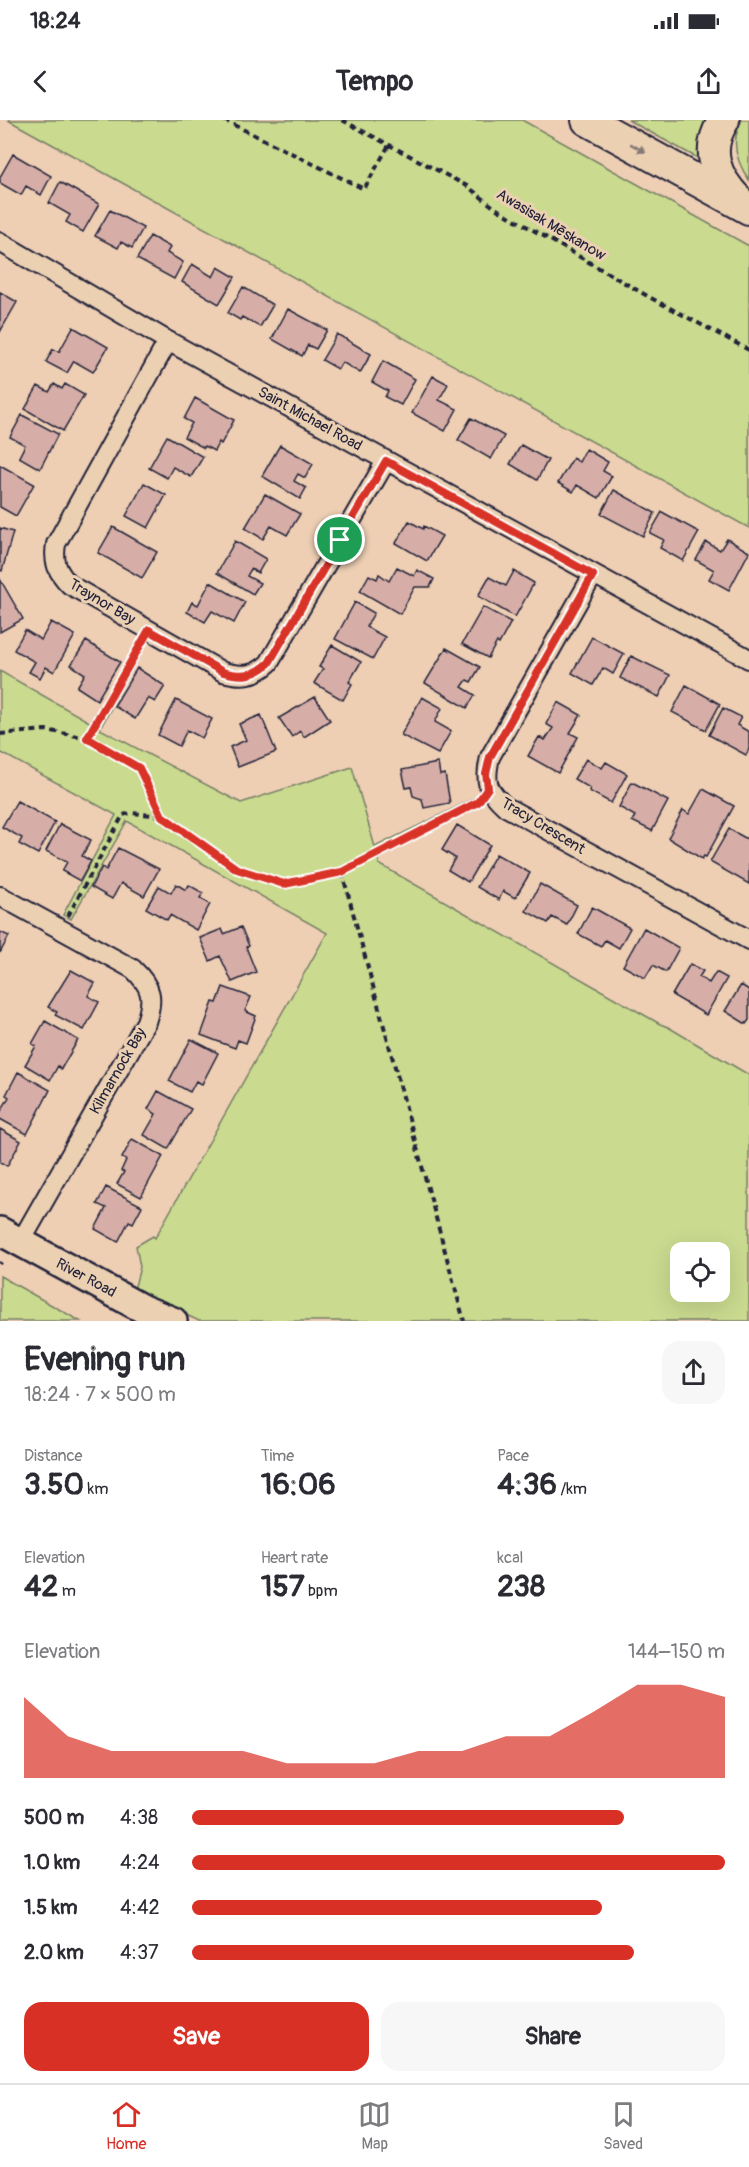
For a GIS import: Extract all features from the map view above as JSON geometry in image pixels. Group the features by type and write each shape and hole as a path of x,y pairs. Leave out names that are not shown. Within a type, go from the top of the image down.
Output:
{"main road":[{"path":"587,120 747,208"},
{"path":"724,120 717,136 714,154 715,167 723,184 747,208"}],"street":[{"name":"Saint Michael Road","path":"0,242 168,341 749,659"},
{"name":"Traynor Bay","path":"168,341 56,544 55,565 70,585 223,672 236,676 250,675 261,671 269,663 386,461"},
{"name":"Tracy Crescent","path":"593,575 490,757 486,774 488,788 506,807 749,940"},
{"name":"Kilmarnock Bay","path":"0,896 133,969 144,979 151,994 146,1022 10,1237"},
{"name":"River Road","path":"10,1237 143,1308 172,1321"}],"path":[{"path":"224,120 364,189 389,145"},
{"name":"Awasisak Mēskanow","path":"342,120 467,186 495,208 650,297 749,350"},
{"path":"87,738 149,630"},
{"path":"0,734 46,730 87,738 139,768 162,816 237,869 284,884 342,872 478,802 488,788"},
{"path":"62,929 123,815 131,813 162,816"},
{"path":"342,872 464,1321"}],"green space":[{"path":"8,120 522,120 749,246 749,528"},
{"path":"628,120 709,120 703,161"},
{"path":"742,120 749,120 749,180 736,150 736,135"},
{"path":"141,638 147,641 100,729 241,803 352,767 375,847 475,798 479,806 378,858 379,864 749,1075 749,1321 199,1321 134,1290 140,1267 136,1246 153,1236 155,1238 327,933 127,821 71,919 63,915 116,815 0,752 0,671 91,723"},
{"path":"0,1276 80,1321 0,1321"}],"building":[{"path":"13,154 51,176 41,195 26,186 21,195 0,183 0,177"},
{"path":"60,182 99,204 83,232 66,222 70,215 49,203"},
{"path":"110,210 143,228 132,248 121,242 118,248 95,236"},
{"path":"150,236 170,247 167,253 183,262 174,279 137,259"},
{"path":"192,264 213,277 218,267 235,277 219,304 182,282"},
{"path":"243,287 273,305 260,327 242,317 240,320 228,313"},
{"path":"0,292 17,302 0,332"},
{"path":"288,309 327,330 316,349 308,345 302,356 272,339"},
{"path":"73,327 108,347 93,372 74,361 67,373 46,362 53,349 59,352"},
{"path":"337,334 371,354 360,373 342,362 338,369 322,360"},
{"path":"383,361 415,379 401,405 385,397 388,391 372,382"},
{"path":"433,376 448,384 439,400 457,409 445,431 412,413"},
{"path":"54,384 62,389 65,384 84,395 63,431 25,409 38,386 49,392"},
{"path":"195,398 234,420 221,444 219,442 214,451 184,437 192,423 184,419"},
{"path":"22,415 58,434 40,469 19,457 25,445 10,437"},
{"path":"471,418 504,436 491,459 458,440"},
{"path":"167,436 203,457 191,477 173,467 167,478 149,468"},
{"path":"280,445 313,464 305,478 298,474 294,481 306,488 300,499 262,476"},
{"path":"521,445 548,460 537,480 510,464"},
{"path":"586,449 608,462 603,471 612,476 599,498 577,485 573,492 558,483 573,458 579,462"},
{"path":"0,465 34,484 16,516 0,507"},
{"path":"144,483 166,495 148,528 126,516"},
{"path":"614,490 655,513 643,536 601,514"},
{"path":"265,494 300,514 287,535 271,526 263,539 245,528"},
{"path":"662,512 699,532 683,561 660,548 664,540 650,533"},
{"path":"409,521 442,536 427,561 396,543"},
{"path":"113,527 157,552 142,578 98,553"},
{"path":"0,528 13,532 2,571 0,570"},
{"path":"727,539 749,552 729,590 709,579 714,570 696,560 706,542 720,550"},
{"path":"235,541 266,559 258,573 251,569 247,576 260,583 253,594 217,573"},
{"path":"397,567 414,576 417,570 434,579 430,587 415,587 400,614 360,591 369,575 377,579 379,574 389,581"},
{"path":"514,571 534,583 515,617 478,596 489,577 506,586"},
{"path":"0,579 23,619 0,632"},
{"path":"210,582 245,602 234,623 212,611 205,622 187,612 192,602 198,605"},
{"path":"355,602 374,613 366,627 385,637 373,659 335,639"},
{"path":"483,607 511,622 488,658 462,644"},
{"path":"51,622 75,635 54,672 46,667 40,678 29,672 35,662 14,650 25,630 41,640"},
{"path":"592,637 624,654 613,674 603,668 593,685 572,673"},
{"path":"86,641 120,662 97,700 77,687 85,674 71,665"},
{"path":"332,645 361,662 349,682 352,684 343,700 314,683 323,669 319,667"},
{"path":"446,648 480,667 471,682 467,680 462,687 475,695 467,708 425,683"},
{"path":"631,656 670,675 659,697 620,678"},
{"path":"137,668 165,686 155,702 148,698 135,719 114,706"},
{"path":"686,685 720,704 706,730 672,712"},
{"path":"315,697 330,720 304,737 300,731 292,737 279,718"},
{"path":"422,697 442,708 435,722 451,731 438,754 401,735"},
{"path":"176,700 212,719 202,738 187,730 179,746 158,735"},
{"path":"558,702 581,715 570,733 578,737 558,773 528,756 539,737 545,740 553,728 546,724"},
{"path":"723,708 741,717 737,725 749,732 749,749 746,755 709,735"},
{"path":"261,715 276,752 238,767 230,747 246,740 239,724"},
{"path":"586,759 602,768 606,762 627,774 611,803 589,791 590,788 574,779"},
{"path":"438,763 440,775 445,774 450,803 424,808 422,799 413,796 411,787 406,788 402,770"},
{"path":"632,782 668,801 652,831 632,821 635,816 619,807"},
{"path":"703,789 734,806 706,857 702,859 668,838 683,810 689,814"},
{"path":"17,801 55,822 38,854 19,844 22,838 2,827"},
{"path":"60,824 91,840 82,856 91,861 80,881 62,871 67,862 46,851"},
{"path":"457,825 490,845 468,882 448,870 455,858 442,850"},
{"path":"729,829 749,840 749,884 710,862"},
{"path":"118,848 159,869 144,896 121,883 112,899 91,887 102,867 106,870"},
{"path":"496,854 530,873 515,898 503,891 499,900 477,887"},
{"path":"176,884 186,890 189,885 203,893 200,898 210,904 196,930 170,915 167,920 146,908 159,886 171,893"},
{"path":"540,884 577,905 567,925 552,917 548,923 526,911"},
{"path":"592,907 630,928 619,948 605,940 601,946 578,934"},
{"path":"241,927 256,972 232,982 220,956 210,961 200,938 222,929 224,934"},
{"path":"644,928 679,948 666,972 653,965 645,978 623,966"},
{"path":"0,932 9,936 0,953"},
{"path":"690,964 703,971 699,977 709,983 716,972 727,978 706,1015 672,995"},
{"path":"71,970 95,983 88,996 99,1002 84,1030 55,1015 57,1012 48,1007"},
{"path":"741,985 749,990 749,1020 746,1024 725,1011"},
{"path":"223,987 251,997 245,1011 256,1016 246,1043 238,1040 235,1048 201,1035 213,1002 217,1003"},
{"path":"45,1021 78,1040 61,1069 58,1066 50,1080 25,1065 36,1046 32,1044"},
{"path":"191,1039 218,1053 202,1084 196,1081 190,1092 169,1081"},
{"path":"18,1072 50,1090 27,1134 0,1119 0,1113 9,1097 6,1095"},
{"path":"158,1091 191,1109 168,1149 144,1135 156,1114 148,1109"},
{"path":"0,1129 21,1141 7,1166 0,1162"},
{"path":"132,1139 163,1156 141,1197 117,1184 124,1172 121,1171 126,1160 122,1158"},
{"path":"106,1187 142,1206 133,1223 129,1221 118,1242 95,1229 106,1208 97,1204"}],"route":[{"path":"386,461 593,575 490,757 486,774 488,788 478,802 342,872 284,884 237,869 162,816 139,768 87,738 149,630 223,672 236,676 261,671 269,663 340,540 386,461"}]}
